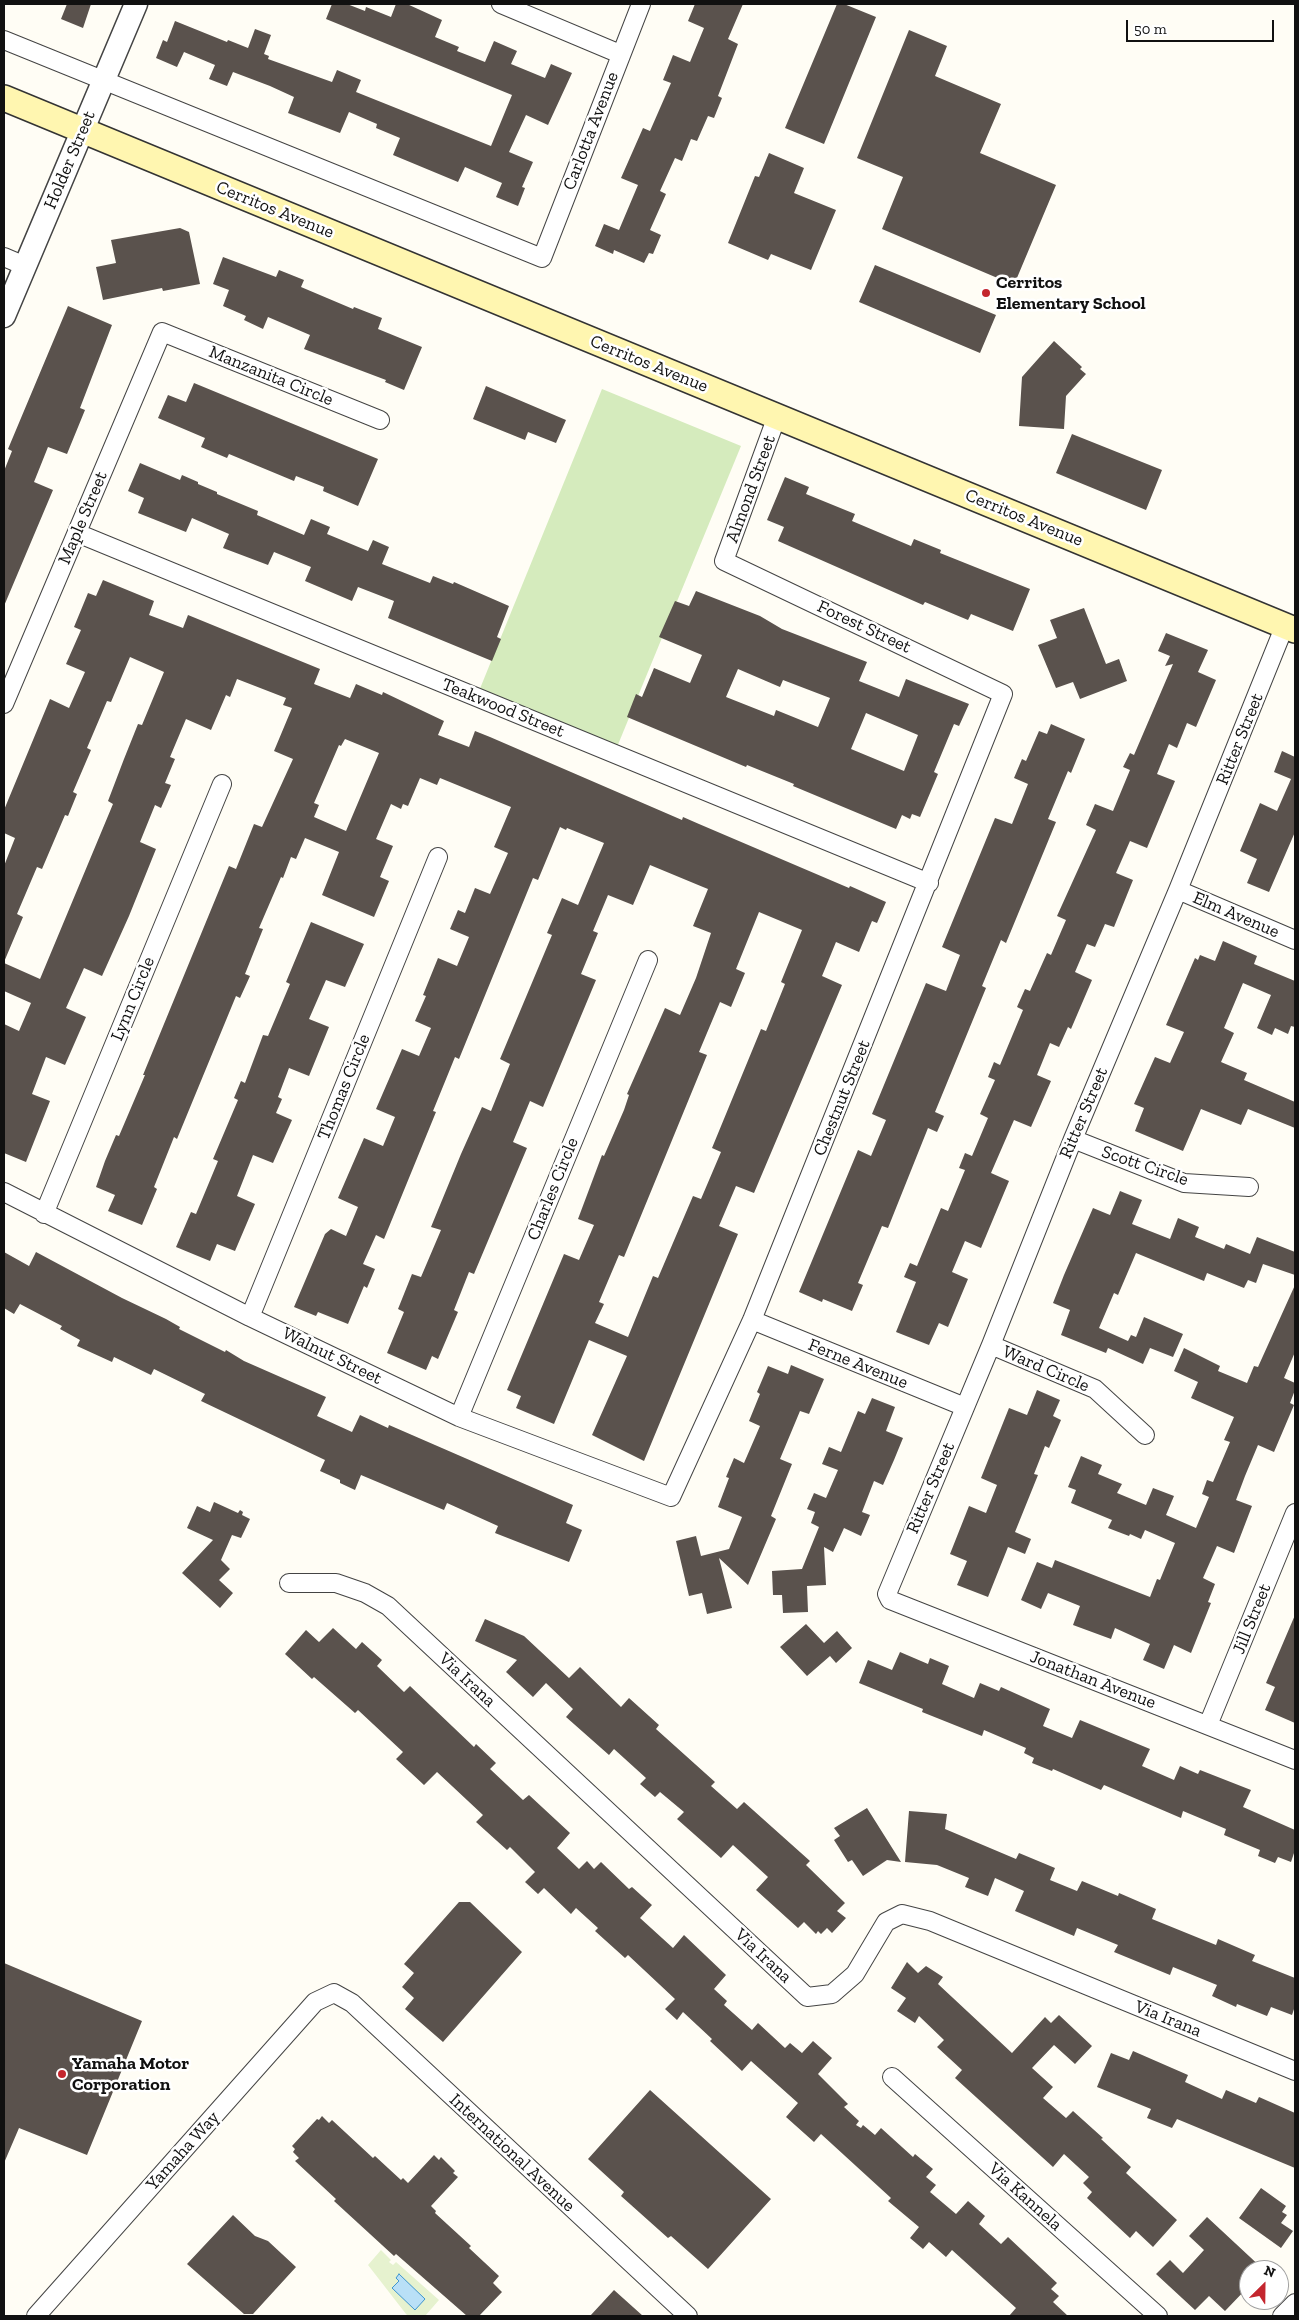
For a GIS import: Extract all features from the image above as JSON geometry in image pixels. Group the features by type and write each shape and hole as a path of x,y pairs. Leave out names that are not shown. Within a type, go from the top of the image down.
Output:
{"main road":[{"name":"Cerritos Avenue","path":"4,98 1290,628"}],"street":[{"name":"Holder Street","path":"4,316 136,4"},
{"path":"501,4 620,54"},
{"name":"Carlotta Avenue","path":"104,82 542,258 620,54 642,4"},
{"path":"4,40 104,82"},
{"path":"4,257 25,266"},
{"name":"Manzanita Circle","path":"162,332 380,420"},
{"name":"Maple Street","path":"4,704 8,683 77,534 162,332"},
{"name":"Almond Street","path":"724,561 777,416"},
{"name":"Teakwood Street","path":"77,534 929,883"},
{"name":"Forest Street","path":"724,561 1004,694"},
{"name":"Ritter Street","path":"890,1600 887,1594 991,1345 1073,1139 1290,628"},
{"name":"Chestnut Street","path":"671,1497 752,1320 1004,694"},
{"name":"Lynn Circle","path":"44,1214 222,784"},
{"name":"Thomas Circle","path":"250,1317 438,857"},
{"name":"Elm Avenue","path":"1178,890 1295,940"},
{"name":"Charles Circle","path":"459,1417 648,960"},
{"name":"Scott Circle","path":"1073,1139 1184,1183 1249,1187"},
{"name":"Walnut Street","path":"4,1192 250,1317 459,1417 671,1497"},
{"name":"Ferne Avenue","path":"752,1320 965,1407"},
{"name":"Ward Circle","path":"991,1345 1095,1389 1145,1435"},
{"name":"Jill Street","path":"1208,1725 1295,1513"},
{"name":"Via Irana","path":"289,1583 336,1583 365,1594 388,1606 807,1997 832,1994 855,1974 886,1922 902,1914 930,1921 1295,2071"},
{"name":"Jonathan Avenue","path":"890,1600 1295,1760"},
{"name":"Yamaha Way","path":"36,2316 316,2002 334,1993"},
{"name":"International Avenue","path":"334,1993 352,2003 688,2316"},
{"name":"Via Kannela","path":"892,2078 1158,2316"},
{"path":"1282,2316 1295,2303"}],"green space":[{"path":"602,389 741,446 617,747 479,691"},
{"path":"381,2250 391,2260 389,2262 393,2265 396,2262 439,2300 425,2316 408,2316 368,2265"}],"water":[{"path":"399,2274 425,2299 415,2310 392,2288 399,2281 396,2278"}],"building":[{"path":"67,4 91,4 83,28 61,19"},
{"path":"332,4 347,4 365,11 366,7 391,17 396,4 407,4 442,20 435,37 459,47 457,51 485,62 494,41 517,51 511,64 545,78 551,64 572,73 548,125 526,115 509,152 533,162 522,187 525,188 518,206 496,197 502,183 465,167 458,182 393,155 400,138 376,128 377,124 349,112 340,133 288,113 294,97 270,86 233,72 227,86 209,79 215,65 184,52 177,67 156,58 163,40 167,42 175,21 227,42 228,40 248,48 255,29 271,35 264,54 269,56 268,59 332,82 337,70 361,80 356,92 491,146 512,95 326,19"},
{"path":"695,4 743,4 728,39 738,44 718,96 722,98 714,118 708,116 697,141 691,139 682,161 675,158 660,191 666,194 650,230 661,235 653,254 649,253 644,263 614,250 613,254 595,246 604,224 619,230 638,185 621,178 643,128 650,131 671,83 663,80 673,55 690,62 704,28 688,21"},
{"path":"837,4 844,4 876,17 824,144 785,128"},
{"path":"909,30 947,46 935,76 1001,104 980,153 1056,185 1014,285 882,229 903,177 857,158"},
{"path":"769,153 804,168 794,193 836,210 811,270 771,254 768,260 728,243 755,176 759,177"},
{"path":"180,228 189,232 200,284 163,291 162,288 103,300 96,267 116,263 111,240"},
{"path":"223,257 276,277 279,270 304,280 301,287 353,309 354,307 382,318 378,329 422,347 404,390 385,382 386,380 304,349 310,335 268,317 263,329 244,320 246,316 223,306 229,290 213,284"},
{"path":"875,265 996,315 980,353 859,302"},
{"path":"68,306 112,325 80,408 85,410 67,454 48,447 34,482 53,490 4,606 4,471 12,451 8,449"},
{"path":"1054,341 1082,367 1080,369 1086,374 1066,396 1064,429 1019,426 1022,377"},
{"path":"194,383 378,459 358,506 323,491 324,487 296,476 294,481 229,454 227,458 201,447 205,438 158,418 168,395 186,402"},
{"path":"486,386 566,420 556,443 528,432 525,440 473,419"},
{"path":"1072,434 1162,470 1146,510 1056,473"},
{"path":"140,463 180,480 182,475 198,482 198,484 217,492 217,494 258,511 257,515 304,535 311,519 330,527 327,534 368,551 373,540 389,547 382,564 430,583 433,576 453,584 454,582 509,606 497,637 501,639 492,661 388,618 394,601 358,587 352,601 305,581 311,567 274,552 268,565 223,548 229,534 192,518 186,532 138,513 144,498 128,491"},
{"path":"785,477 809,487 806,494 855,514 852,521 911,546 914,539 941,550 940,553 1030,589 1013,631 971,614 968,620 925,602 923,605 778,541 784,527 767,520"},
{"path":"103,580 154,601 149,615 183,628 188,615 320,669 314,684 350,698 356,684 382,695 383,692 444,721 438,735 469,747 475,731 682,820 683,817 886,902 877,923 872,921 859,952 836,942 822,976 842,985 754,1193 736,1186 719,1226 738,1234 644,1461 592,1435 627,1356 589,1340 554,1424 516,1408 521,1396 507,1390 564,1254 579,1260 594,1225 578,1219 602,1155 604,1156 624,1110 629,1095 627,1094 665,1008 680,1015 696,978 711,933 693,926 708,889 650,865 633,905 608,895 593,931 598,933 581,974 596,980 543,1107 530,1101 513,1142 527,1148 474,1274 469,1272 454,1310 458,1312 438,1359 432,1356 426,1370 387,1353 404,1312 398,1309 412,1274 421,1277 441,1230 431,1227 461,1154 482,1107 491,1111 510,1064 500,1059 552,935 547,933 562,898 578,905 604,843 560,827 538,880 533,878 459,1059 455,1057 433,1111 436,1112 384,1239 376,1235 363,1264 375,1269 367,1288 364,1286 348,1324 318,1312 316,1316 294,1307 325,1234 331,1229 346,1236 358,1207 338,1198 364,1138 383,1146 395,1117 376,1109 402,1049 419,1056 431,1028 415,1021 426,996 423,995 438,958 457,966 469,937 450,929 458,910 465,913 475,888 490,894 508,853 494,847 511,807 440,778 437,785 420,778 408,806 403,804 401,809 391,804 376,839 393,846 380,877 389,881 374,917 322,895 339,852 305,838 296,859 291,857 259,928 263,929 245,974 250,976 240,998 236,996 177,1139 174,1137 154,1187 157,1189 142,1225 108,1211 115,1195 96,1187 105,1161 116,1135 119,1136 145,1075 143,1075 229,866 236,869 254,824 262,827 293,759 274,751 292,708 283,705 286,698 237,679 230,697 226,695 211,730 186,719 170,757 175,759 165,783 171,785 161,808 155,805 140,842 156,849 129,916 102,976 84,968 66,1008 86,1017 65,1065 46,1057 32,1094 50,1101 26,1162 4,1153 4,1024 19,1031 31,1003 4,991 4,963 40,979 113,804 108,801 138,724 142,725 164,672 130,657 111,702 107,701 87,748 91,750 73,792 77,794 68,816 65,815 42,869 37,867 17,914 23,917 4,962 4,866 15,838 4,833 4,810 50,699 69,708 85,672 66,664 81,630 74,627 88,593 96,596","holes":["345,739 379,753 346,831 314,817 319,805 314,803 339,745 341,746","759,912 802,930 781,982 785,984 766,1031 761,1029 712,1148 721,1152 701,1199 693,1196 658,1278 653,1276 628,1337 595,1323 604,1304 599,1302 619,1255 624,1257 707,1055 699,1052 720,1002 731,1007 745,973 736,969"]},
{"path":"696,591 760,616 782,629 867,662 859,681 899,697 906,679 969,704 959,726 954,724 934,772 938,774 920,817 912,814 910,819 902,815 896,829 793,786 794,784 747,765 746,767 627,717 636,694 642,697 654,668 690,683 702,655 659,637 675,601 689,606","holes":["738,669 780,687 783,680 830,698 818,727 776,710 774,716 726,697","866,713 918,735 904,771 851,749"]},
{"path":"1084,608 1106,664 1119,659 1127,681 1080,699 1073,682 1056,688 1038,645 1057,638 1050,620"},
{"path":"1166,633 1208,650 1198,672 1216,680 1196,727 1187,723 1177,748 1169,744 1157,774 1175,781 1147,848 1130,841 1116,873 1133,880 1114,927 1105,924 1095,947 1087,944 1075,972 1092,980 1071,1029 1068,1027 1059,1047 1050,1043 1037,1075 1051,1081 1031,1127 1014,1120 991,1173 1009,1181 981,1248 965,1241 952,1272 968,1279 948,1327 939,1323 929,1345 896,1332 916,1282 904,1277 910,1263 917,1266 941,1208 948,1211 965,1170 959,1168 965,1153 972,1156 988,1118 980,1114 995,1080 988,1077 994,1062 1000,1065 1023,1010 1017,1007 1025,989 1030,991 1047,953 1051,955 1066,920 1057,916 1096,830 1086,825 1095,804 1113,811 1130,770 1123,767 1130,753 1134,755 1173,664 1165,666 1170,656 1158,651"},
{"path":"1051,724 1085,739 1071,773 1068,771 1048,819 1056,822 1006,943 1001,940 982,986 986,988 935,1112 944,1116 937,1132 928,1128 888,1228 882,1226 858,1283 863,1285 852,1311 823,1299 822,1302 799,1292 858,1150 871,1156 886,1120 872,1114 926,983 946,991 960,955 942,947 995,818 1012,824 1028,784 1014,778 1022,759 1026,761 1039,731 1047,734"},
{"path":"1282,751 1295,757 1295,832 1269,892 1247,883 1257,859 1240,851 1260,803 1277,811 1291,779 1274,772"},
{"path":"311,922 364,944 345,987 326,980 309,1019 329,1027 309,1076 289,1068 278,1097 282,1099 276,1113 292,1120 273,1163 253,1155 237,1196 255,1204 235,1251 217,1244 210,1261 176,1247 191,1212 196,1214 218,1161 213,1159 238,1100 234,1098 241,1081 245,1083 263,1035 268,1036 290,984 286,982"},
{"path":"1223,941 1257,956 1254,964 1295,981 1295,1027 1291,1026 1288,1034 1275,1028 1272,1035 1257,1028 1271,995 1243,983 1224,1028 1234,1033 1221,1062 1247,1073 1244,1080 1295,1102 1295,1128 1248,1109 1241,1125 1201,1109 1183,1151 1135,1131 1144,1108 1134,1104 1155,1057 1170,1063 1184,1032 1166,1025 1195,958 1198,960 1200,955 1215,961"},
{"path":"1120,1191 1142,1200 1132,1224 1170,1239 1178,1218 1199,1227 1195,1237 1224,1249 1226,1244 1250,1254 1257,1237 1295,1252 1295,1275 1263,1264 1256,1283 1248,1280 1244,1288 1207,1273 1204,1281 1136,1253 1118,1295 1114,1293 1099,1328 1128,1341 1131,1335 1136,1337 1144,1317 1183,1334 1173,1357 1150,1348 1143,1364 1108,1348 1106,1353 1061,1335 1070,1310 1053,1303 1064,1275 1093,1208 1110,1215"},
{"path":"4,1252 29,1266 36,1252 166,1319 180,1327 179,1329 225,1352 226,1350 244,1361 326,1397 317,1416 352,1432 360,1415 388,1428 389,1425 573,1505 566,1523 582,1530 569,1562 495,1533 498,1526 447,1503 444,1510 361,1475 355,1490 340,1483 340,1480 320,1471 325,1460 201,1401 205,1394 154,1369 151,1375 114,1357 112,1362 77,1346 80,1340 60,1329 62,1326 20,1304 14,1314 4,1308"},
{"path":"1295,1285 1295,1352 1284,1378 1295,1383 1295,1390 1290,1403 1294,1405 1274,1452 1258,1445 1245,1476 1236,1500 1252,1506 1234,1553 1217,1546 1203,1578 1215,1584 1208,1602 1211,1603 1191,1653 1174,1645 1164,1669 1143,1660 1150,1644 1115,1628 1111,1639 1073,1625 1080,1606 1048,1593 1041,1609 1021,1600 1037,1562 1052,1568 1055,1560 1150,1597 1157,1579 1160,1580 1175,1543 1145,1530 1141,1539 1108,1528 1112,1520 1071,1503 1076,1490 1068,1487 1081,1456 1102,1465 1098,1474 1122,1484 1117,1493 1146,1505 1153,1488 1174,1496 1166,1515 1196,1528 1209,1497 1202,1494 1207,1480 1213,1482 1230,1442 1224,1440 1234,1417 1191,1398 1198,1382 1174,1371 1184,1348 1220,1366 1218,1371 1247,1383 1254,1366 1258,1367"},
{"path":"791,1365 824,1379 809,1414 800,1411 780,1459 792,1464 771,1516 776,1519 748,1585 719,1558 732,1608 707,1614 702,1593 689,1596 676,1541 696,1536 701,1556 729,1549 742,1517 718,1507 729,1478 726,1477 734,1458 744,1463 760,1426 749,1421 760,1394 757,1392 768,1366 788,1374"},
{"path":"1037,1390 1060,1400 1053,1416 1061,1420 1049,1448 1045,1446 1034,1474 1038,1475 1015,1532 1031,1539 1025,1554 1008,1547 988,1597 957,1585 967,1561 950,1554 969,1506 986,1513 997,1485 981,1478 1009,1408 1027,1415"},
{"path":"872,1398 895,1407 886,1431 903,1438 894,1460 883,1485 874,1481 862,1512 870,1515 861,1536 844,1528 833,1552 824,1547 826,1585 807,1586 808,1612 783,1613 782,1595 773,1595 772,1571 802,1569 819,1527 811,1523 815,1512 807,1509 814,1493 826,1498 838,1470 822,1464 829,1447 841,1452 858,1411 865,1414"},
{"path":"214,1502 238,1513 240,1510 243,1512 242,1515 250,1519 241,1538 232,1535 221,1560 230,1569 219,1580 233,1593 220,1608 182,1573 213,1540 187,1528 197,1506 210,1512"},
{"path":"1295,1615 1295,1723 1265,1710 1275,1687 1266,1683"},
{"path":"485,1619 524,1636 569,1678 580,1667 621,1707 629,1698 659,1725 656,1729 715,1782 711,1786 737,1809 744,1802 810,1861 806,1865 845,1903 837,1911 846,1918 832,1933 827,1928 821,1934 818,1931 816,1934 804,1922 798,1928 756,1890 768,1877 733,1845 721,1858 677,1819 684,1812 660,1792 655,1797 640,1784 646,1778 614,1749 609,1755 566,1717 573,1709 546,1683 533,1697 506,1672 517,1660 475,1641"},
{"path":"806,1624 824,1643 837,1631 852,1648 836,1663 830,1656 807,1676 780,1647"},
{"path":"333,1628 356,1649 362,1642 382,1660 377,1666 404,1692 410,1686 474,1747 476,1744 496,1763 490,1769 523,1800 529,1795 570,1833 557,1848 579,1869 587,1861 594,1869 601,1862 629,1889 632,1887 652,1905 640,1918 673,1948 684,1935 726,1975 714,1989 727,2001 724,2005 752,2030 758,2023 785,2048 790,2043 802,2053 813,2041 832,2058 818,2074 848,2104 844,2107 859,2121 856,2125 861,2128 863,2125 875,2135 881,2128 913,2157 915,2154 933,2169 926,2177 936,2185 930,2192 956,2214 968,2201 985,2216 979,2224 1001,2244 1008,2237 1057,2283 1051,2289 1059,2296 1053,2302 1068,2316 1009,2316 1016,2308 952,2250 946,2257 929,2242 923,2249 910,2238 919,2227 888,2201 891,2198 821,2134 814,2142 786,2117 798,2103 751,2061 742,2071 683,2012 677,2020 665,2009 675,1999 628,1955 625,1958 595,1931 598,1928 576,1908 571,1914 544,1888 538,1894 525,1882 535,1872 510,1847 507,1850 476,1822 483,1815 437,1772 424,1785 396,1759 403,1752 358,1710 355,1713 314,1677 312,1679 285,1654 306,1630 319,1642"},
{"path":"900,1652 928,1664 930,1658 949,1666 942,1684 974,1698 980,1683 999,1691 1001,1687 1050,1709 1043,1726 1072,1738 1080,1720 1150,1749 1142,1766 1174,1780 1180,1766 1198,1774 1200,1770 1251,1790 1243,1807 1295,1830 1295,1850 1291,1862 1278,1857 1275,1863 1258,1856 1260,1850 1224,1835 1226,1829 1183,1811 1181,1818 1104,1785 1101,1790 1053,1769 1052,1771 1032,1763 1034,1758 1024,1753 1026,1748 984,1730 982,1736 922,1712 923,1709 859,1683 868,1660 892,1670"},
{"path":"867,1808 901,1862 887,1860 863,1876 852,1860 848,1862 834,1840 840,1836 834,1828"},
{"path":"909,1811 947,1814 945,1829 1016,1859 1019,1853 1055,1868 1050,1880 1077,1891 1082,1881 1118,1896 1119,1893 1156,1909 1152,1919 1216,1945 1218,1939 1255,1955 1252,1961 1295,1978 1295,2006 1292,2015 1271,2007 1267,2016 1237,2004 1236,2007 1212,1996 1217,1985 1173,1967 1170,1975 1114,1952 1118,1945 1077,1928 1074,1936 1015,1911 1024,1891 995,1878 988,1896 965,1887 969,1878 937,1865 905,1862"},
{"path":"459,1902 470,1902 522,1952 443,2042 405,2009 414,1998 402,1987 414,1973 404,1964"},
{"path":"907,1962 918,1973 926,1966 943,1977 938,1984 1012,2053 1045,2017 1051,2023 1059,2015 1092,2046 1075,2064 1054,2045 1032,2068 1053,2087 1043,2098 1066,2118 1073,2111 1103,2138 1101,2139 1131,2167 1126,2173 1177,2220 1153,2247 1136,2231 1130,2238 1087,2198 1092,2192 1083,2183 1089,2177 1064,2154 1053,2167 955,2078 962,2070 937,2047 944,2040 919,2016 915,2023 897,2011 906,1998 891,1988"},
{"name":"Yamaha Motor Corporation","path":"4,1963 142,2021 87,2155 19,2128 4,2163"},
{"path":"1133,2051 1188,2075 1185,2082 1222,2099 1226,2090 1256,2103 1259,2097 1295,2113 1295,2168 1177,2119 1172,2128 1147,2118 1151,2109 1097,2087 1111,2053 1129,2060"},
{"path":"650,2090 771,2199 708,2269 671,2236 668,2238 621,2196 624,2192 588,2159"},
{"path":"322,2116 329,2123 332,2120 373,2158 375,2156 401,2180 403,2178 408,2183 434,2155 439,2160 441,2157 455,2171 453,2173 458,2177 431,2206 436,2211 435,2213 471,2246 469,2248 499,2276 493,2283 502,2292 479,2316 467,2316 396,2254 394,2256 334,2201 336,2199 295,2161 299,2158 293,2152 295,2149 292,2146"},
{"path":"1261,2188 1286,2206 1282,2212 1287,2215 1281,2223 1293,2231 1281,2248 1239,2218"},
{"path":"233,2215 255,2236 268,2241 296,2267 253,2314 244,2314 187,2264"},
{"path":"1207,2217 1253,2260 1239,2260 1239,2296 1225,2311 1209,2296 1195,2310 1156,2274 1170,2260 1183,2273 1204,2250 1189,2236"},
{"path":"614,2290 643,2316 590,2316"}],"place":[{"name":"Cerritos Elementary School","path":"986,293"},
{"name":"Yamaha Motor Corporation","path":"62,2074"}]}
